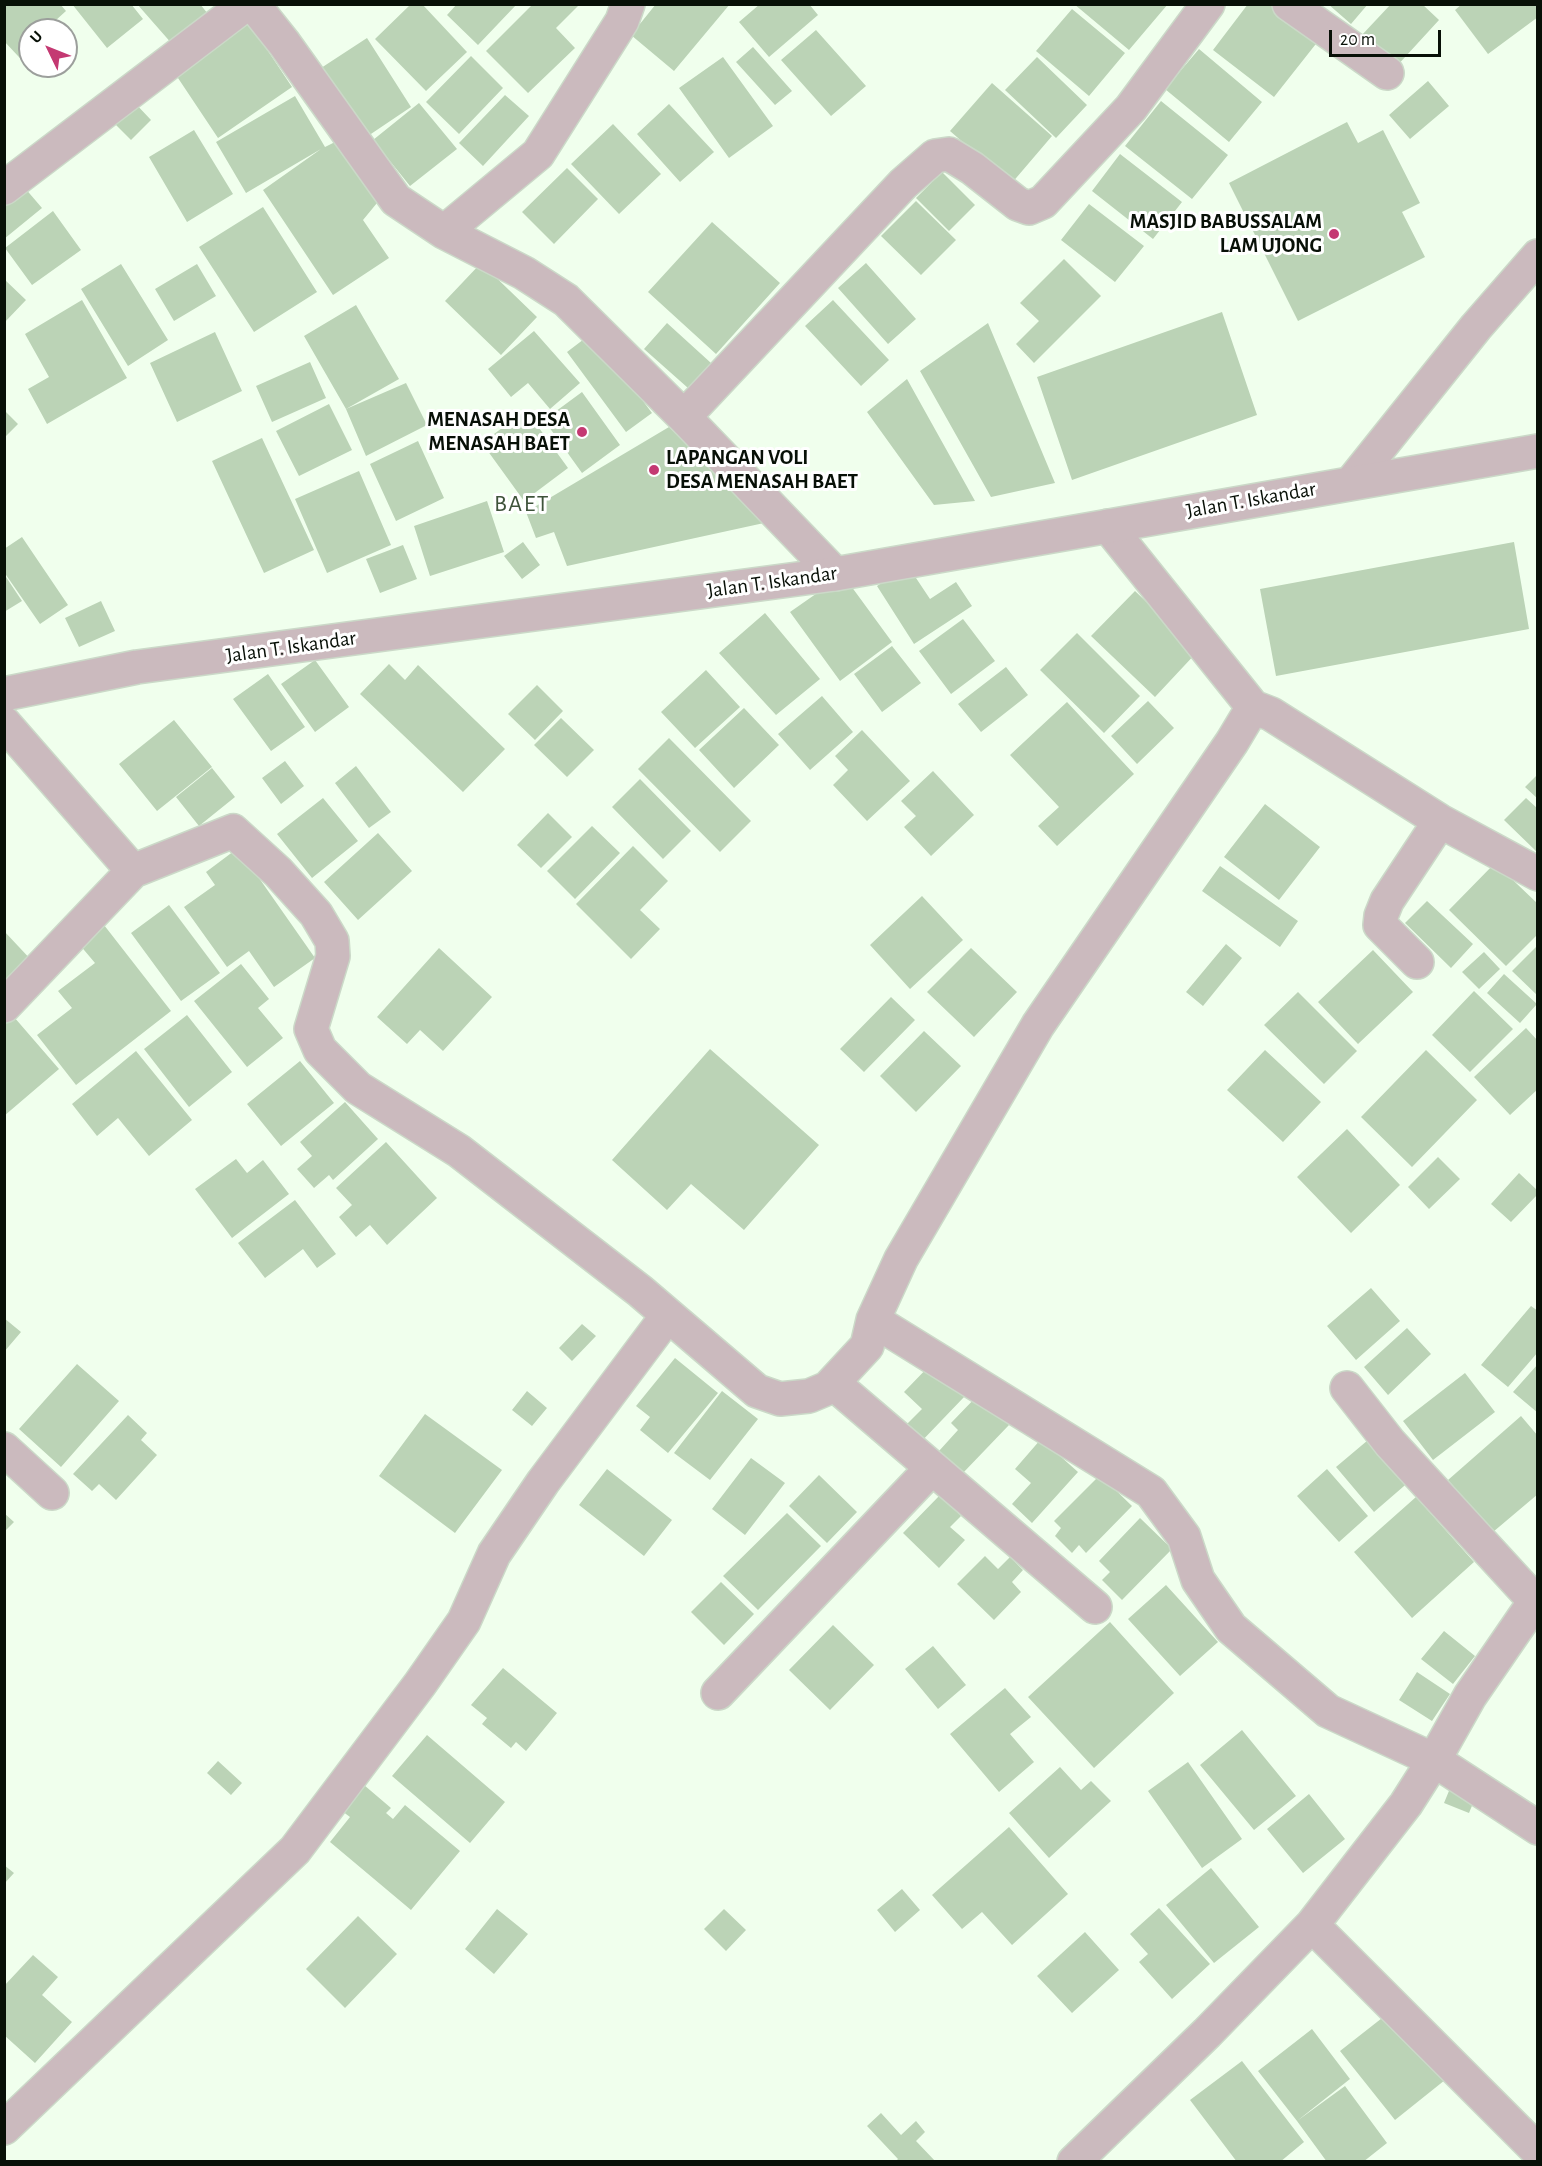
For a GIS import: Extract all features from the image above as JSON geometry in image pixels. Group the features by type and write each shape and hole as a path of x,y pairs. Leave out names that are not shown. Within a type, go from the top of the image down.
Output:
{"street":[{"path":"4,188 246,4"},
{"path":"253,4 284,43 396,201 444,232 524,273 566,300 684,417 835,574"},
{"path":"444,232 538,154 622,21 628,4"},
{"path":"684,417 903,184 935,156 949,154 972,168 1018,204 1029,207 1043,202 1131,108 1208,4"},
{"path":"1288,4 1387,73"},
{"path":"1352,482 1476,327 1538,256"},
{"name":"Jalan T. Iskandar","path":"4,694 137,667 835,574 1538,451"},
{"path":"1108,526 1253,707 1271,714 1440,821 1538,874"},
{"path":"4,1006 133,871 233,831 278,872 316,914 332,941 333,956 312,1029 320,1050 358,1088 459,1151 668,1315 757,1391 780,1400 809,1396 828,1388 867,1346 873,1320 901,1258 1038,1025 1232,742 1253,707"},
{"path":"4,723 133,871"},
{"path":"1417,962 1380,925 1381,916 1387,902 1440,821"},
{"path":"4,2128 296,1850 464,1622 494,1554 543,1482 668,1315"},
{"path":"873,1320 1151,1492 1184,1537 1198,1580 1231,1628 1328,1711 1434,1760 1538,1828"},
{"path":"833,1383 1095,1607"},
{"path":"1074,2162 1207,2033 1312,1925 1406,1804 1470,1696 1536,1599 1390,1443 1347,1388"},
{"path":"4,1449 52,1492"},
{"path":"718,1693 932,1468"},
{"path":"1312,1925 1538,2151"}],"building":[{"path":"4,4 60,4 66,11 58,18 18,18 18,56 4,41"},
{"path":"72,4 131,4 143,19 107,48"},
{"path":"137,4 200,4 208,14 173,45"},
{"path":"411,4 422,4 467,52 426,91 375,39"},
{"path":"457,4 517,4 478,45 447,15"},
{"path":"533,4 580,4 556,28 575,48 528,93 486,51"},
{"path":"656,4 730,4 674,71 631,35"},
{"path":"760,4 809,4 818,15 769,57 739,22"},
{"path":"1074,4 1168,4 1129,50"},
{"path":"1248,4 1273,4 1319,40 1274,97 1213,50"},
{"path":"1328,4 1368,4 1351,24"},
{"path":"1391,4 1422,4 1439,20 1395,68 1361,36"},
{"path":"1462,4 1538,4 1538,17 1488,54 1455,10"},
{"path":"1072,9 1125,53 1089,96 1036,51"},
{"path":"248,21 292,87 218,138 174,72"},
{"path":"816,30 866,86 831,116 781,60"},
{"path":"367,38 411,107 362,140 318,70"},
{"path":"753,47 792,91 775,105 736,62"},
{"path":"1199,49 1262,102 1229,142 1165,89"},
{"path":"471,56 503,88 459,134 426,102"},
{"path":"723,57 773,126 729,158 679,88"},
{"path":"1037,57 1087,105 1056,138 1005,90"},
{"path":"1428,81 1449,106 1410,139 1389,115"},
{"path":"992,83 1052,136 1011,184 950,131"},
{"path":"505,95 529,116 483,166 459,143"},
{"path":"295,96 325,147 337,141 377,203 363,220 389,258 333,295 263,190 321,149 246,193 216,142"},
{"path":"1161,101 1228,155 1192,199 1125,146"},
{"path":"134,102 151,120 131,140 113,122"},
{"path":"419,103 457,149 410,186 373,140"},
{"path":"669,104 714,152 680,182 637,134"},
{"name":"MASJID BABUSSALAM LAM UJONG","path":"1347,122 1358,143 1383,130 1420,203 1402,212 1425,257 1298,321 1229,183"},
{"path":"613,124 661,174 619,214 571,164"},
{"path":"194,130 233,194 187,222 149,157"},
{"path":"1120,154 1182,202 1153,239 1092,191"},
{"path":"567,168 598,199 554,244 522,212"},
{"path":"942,172 975,205 949,231 916,198"},
{"path":"24,187 42,208 4,239 4,202"},
{"path":"916,201 956,240 921,275 881,236"},
{"path":"1089,204 1144,246 1115,282 1061,240"},
{"path":"263,207 317,292 254,332 199,247"},
{"path":"53,211 81,250 32,285 5,248"},
{"path":"712,222 780,283 716,354 648,292"},
{"path":"1064,259 1101,296 1034,363 1016,344 1039,321 1020,303"},
{"path":"481,263 537,317 501,355 445,301"},
{"path":"866,263 916,319 888,344 838,288"},
{"path":"121,264 168,340 128,366 81,289"},
{"path":"197,264 216,296 174,321 155,289"},
{"path":"4,279 26,300 4,323"},
{"path":"82,300 127,378 47,424 28,389 49,377 25,334"},
{"path":"833,300 889,360 861,386 805,326"},
{"path":"356,305 399,379 346,409 304,336"},
{"path":"1222,312 1257,415 1072,480 1037,377"},
{"path":"667,323 711,363 688,388 644,349"},
{"path":"988,323 1055,483 991,497 920,371"},
{"path":"534,331 580,383 550,409 528,383 511,397 488,369"},
{"path":"215,332 242,391 177,422 150,363"},
{"path":"592,333 652,413 626,432 567,352"},
{"path":"310,362 326,398 272,422 256,386"},
{"path":"907,379 975,501 934,505 867,412"},
{"path":"406,383 427,425 366,456 346,409"},
{"name":"MENASAH DESA MENASAH BAET","path":"582,392 620,445 582,473 544,420"},
{"path":"329,404 352,450 299,476 276,431"},
{"path":"4,410 18,424 4,438"},
{"path":"526,410 568,468 524,501 482,443"},
{"name":"LAPANGAN VOLI DESA MENASAH BAET","path":"669,427 764,523 567,566 554,532 536,538 526,512"},
{"path":"262,438 314,550 264,573 212,461"},
{"path":"418,441 444,498 396,521 370,464"},
{"path":"359,471 391,545 327,573 295,499"},
{"path":"487,501 504,552 430,576 414,526"},
{"path":"22,537 68,605 40,624 4,572 4,549"},
{"path":"523,542 540,565 522,579 504,556"},
{"path":"1514,542 1529,629 1276,676 1260,589"},
{"path":"403,545 417,579 380,593 366,559"},
{"path":"908,566 930,599 956,582 972,606 914,644 877,586"},
{"path":"4,574 22,601 4,612"},
{"path":"843,575 892,642 840,681 790,612"},
{"path":"1135,591 1198,651 1155,697 1091,636"},
{"path":"101,601 115,631 79,647 65,618"},
{"path":"765,613 820,679 776,715 719,653"},
{"path":"963,619 995,661 951,694 919,651"},
{"path":"1077,633 1140,696 1104,733 1040,670"},
{"path":"892,646 921,683 882,712 854,674"},
{"path":"315,660 349,707 315,732 281,684"},
{"path":"389,664 405,680 418,665 505,749 463,792 360,694"},
{"path":"1006,667 1028,695 981,732 958,704"},
{"path":"706,670 740,707 695,748 661,712"},
{"path":"268,674 305,727 271,751 233,699"},
{"path":"537,685 563,711 535,740 508,714"},
{"path":"822,696 853,732 810,770 778,734"},
{"path":"1148,701 1174,728 1137,764 1111,736"},
{"path":"1067,702 1134,774 1057,846 1038,826 1059,807 1010,755"},
{"path":"744,708 779,745 734,788 699,750"},
{"path":"561,718 594,750 567,777 534,745"},
{"path":"174,720 212,767 157,811 119,764"},
{"path":"862,730 910,781 867,821 833,785 848,770 835,756"},
{"path":"669,738 751,821 720,852 638,769"},
{"path":"285,761 304,786 281,804 262,778"},
{"path":"356,766 391,812 369,828 335,783"},
{"path":"212,768 235,797 199,826 176,797"},
{"path":"933,771 974,815 931,856 904,827 916,816 901,801"},
{"path":"1538,774 1538,799 1525,787"},
{"path":"640,779 691,831 663,859 612,807"},
{"path":"323,798 358,841 312,878 277,834"},
{"path":"1526,798 1538,809 1538,853 1504,820"},
{"path":"1265,804 1320,847 1279,900 1224,857"},
{"path":"548,813 572,837 541,868 517,845"},
{"path":"592,826 620,853 575,899 547,871"},
{"path":"378,833 412,871 358,920 324,882"},
{"path":"633,846 668,881 640,910 660,929 631,959 576,904"},
{"path":"238,848 315,958 274,987 249,951 227,967 184,907 215,885 206,872"},
{"path":"1495,863 1538,904 1538,934 1506,966 1449,910"},
{"path":"1220,866 1298,921 1280,947 1202,891"},
{"path":"922,896 963,940 910,989 870,945"},
{"path":"1427,901 1473,944 1451,968 1405,923"},
{"path":"169,905 220,973 181,1001 131,933"},
{"path":"104,925 171,1011 76,1085 37,1035 72,1008 58,991 95,963 79,944"},
{"path":"4,931 34,963 4,991"},
{"path":"1226,944 1242,958 1203,1006 1186,992"},
{"path":"1538,945 1538,996 1512,971"},
{"path":"439,948 492,997 443,1051 420,1030 407,1044 377,1017"},
{"path":"971,948 1017,992 974,1037 927,992"},
{"path":"1373,950 1413,992 1358,1044 1318,1002"},
{"path":"1484,952 1500,969 1479,989 1462,972"},
{"path":"241,964 269,999 258,1008 283,1038 247,1067 194,1001"},
{"path":"1504,974 1537,1004 1520,1023 1487,993"},
{"path":"1474,991 1513,1029 1470,1072 1432,1035"},
{"path":"1298,992 1357,1051 1324,1084 1264,1025"},
{"path":"891,997 915,1020 864,1072 840,1049"},
{"path":"187,1015 232,1072 189,1107 144,1049"},
{"path":"14,1017 59,1069 4,1116 4,1025"},
{"path":"1526,1028 1538,1041 1538,1089 1510,1115 1474,1077"},
{"path":"924,1031 961,1066 916,1112 880,1076"},
{"path":"710,1049 819,1145 744,1230 691,1184 667,1210 612,1160"},
{"path":"1265,1050 1321,1102 1283,1142 1227,1090"},
{"path":"1426,1050 1477,1100 1412,1167 1361,1117"},
{"path":"136,1051 192,1120 149,1156 118,1118 97,1136 72,1104"},
{"path":"300,1061 334,1103 281,1146 247,1104"},
{"path":"345,1102 378,1139 333,1180 329,1175 314,1188 297,1169 312,1156 300,1142"},
{"path":"1347,1129 1400,1185 1351,1233 1297,1177"},
{"path":"386,1142 437,1198 387,1245 370,1225 356,1237 339,1217 352,1205 336,1188"},
{"path":"1438,1157 1460,1179 1429,1209 1408,1187"},
{"path":"236,1159 247,1173 263,1160 289,1194 232,1238 195,1189"},
{"path":"1519,1173 1538,1191 1538,1194 1511,1222 1491,1204"},
{"path":"295,1200 336,1254 317,1268 303,1249 265,1278 238,1243"},
{"path":"1371,1288 1400,1321 1356,1360 1327,1326"},
{"path":"1531,1306 1538,1311 1538,1352 1508,1387 1481,1365"},
{"path":"4,1318 21,1332 4,1352"},
{"path":"582,1324 596,1336 572,1361 559,1348"},
{"path":"1407,1328 1431,1354 1388,1395 1364,1367"},
{"path":"675,1358 718,1393 668,1453 640,1430 650,1417 636,1406"},
{"path":"932,1363 965,1396 918,1445 901,1430 922,1409 904,1392"},
{"path":"77,1364 119,1401 61,1467 19,1429"},
{"path":"1538,1364 1538,1413 1513,1392"},
{"path":"1465,1373 1495,1412 1433,1460 1403,1421"},
{"path":"527,1391 547,1408 532,1426 512,1410"},
{"path":"722,1391 758,1419 710,1480 674,1453"},
{"path":"978,1395 1009,1425 962,1474 939,1451 958,1430 951,1423"},
{"path":"425,1414 502,1470 455,1533 379,1476"},
{"path":"128,1415 147,1433 141,1440 157,1455 116,1500 99,1484 92,1491 73,1474"},
{"path":"1521,1416 1538,1436 1538,1494 1493,1532 1448,1480"},
{"path":"1374,1435 1411,1480 1374,1512 1336,1467"},
{"path":"1041,1439 1078,1472 1032,1523 1012,1504 1031,1483 1015,1469"},
{"path":"751,1458 785,1483 745,1535 712,1509"},
{"path":"607,1469 672,1520 644,1556 579,1505"},
{"path":"1327,1469 1368,1516 1339,1542 1297,1496"},
{"path":"819,1475 857,1512 827,1543 789,1506"},
{"path":"1100,1475 1132,1506 1086,1553 1079,1545 1072,1553 1055,1536 1061,1528 1054,1521"},
{"path":"940,1495 961,1516 950,1527 965,1540 939,1568 903,1533"},
{"path":"1416,1497 1474,1562 1412,1618 1354,1552"},
{"path":"4,1513 14,1522 4,1532"},
{"path":"787,1513 821,1546 758,1610 723,1576"},
{"path":"1140,1518 1172,1549 1122,1600 1102,1580 1110,1572 1099,1561"},
{"path":"985,1556 998,1569 1010,1557 1023,1570 1012,1582 1021,1592 994,1620 957,1584"},
{"path":"721,1582 754,1614 724,1645 691,1612"},
{"path":"1166,1585 1218,1642 1180,1676 1128,1619"},
{"path":"1110,1622 1174,1693 1094,1768 1028,1697"},
{"path":"833,1625 874,1665 830,1710 789,1670"},
{"path":"1444,1631 1475,1656 1453,1684 1421,1659"},
{"path":"933,1646 966,1685 938,1709 905,1669"},
{"path":"503,1668 557,1713 526,1751 516,1742 511,1748 482,1724 487,1718 471,1705"},
{"path":"1417,1672 1450,1694 1432,1721 1399,1700"},
{"path":"1005,1688 1031,1717 1010,1734 1034,1762 999,1792 950,1734"},
{"path":"1242,1730 1296,1796 1254,1830 1200,1765"},
{"path":"427,1735 505,1802 470,1843 392,1776"},
{"path":"218,1761 242,1783 231,1795 207,1773"},
{"path":"1188,1762 1242,1839 1202,1868 1148,1791"},
{"path":"1060,1767 1081,1790 1091,1781 1111,1801 1049,1858 1009,1813"},
{"path":"1458,1769 1483,1779 1469,1813 1444,1803"},
{"path":"364,1785 391,1808 386,1813 393,1819 405,1805 460,1851 411,1910 330,1842 350,1817 342,1811"},
{"path":"1309,1794 1345,1839 1303,1873 1267,1829"},
{"path":"1009,1827 1068,1894 1012,1945 982,1912 962,1929 932,1895"},
{"path":"4,1865 14,1873 4,1884"},
{"path":"1211,1868 1259,1927 1214,1963 1166,1905"},
{"path":"902,1889 920,1910 895,1932 877,1910"},
{"path":"1159,1908 1210,1964 1172,1999 1139,1962 1148,1954 1130,1934"},
{"path":"497,1909 528,1934 494,1974 465,1949"},
{"path":"724,1909 746,1930 726,1951 704,1929"},
{"path":"358,1916 397,1954 345,2008 306,1969"},
{"path":"1085,1932 1119,1970 1072,2013 1037,1976"},
{"path":"33,1955 58,1977 42,1995 72,2022 35,2063 4,2035 4,1986"},
{"path":"1391,2011 1445,2080 1395,2120 1340,2051"},
{"path":"1312,2029 1350,2079 1297,2121 1258,2071"},
{"path":"1242,2061 1304,2142 1280,2162 1237,2162 1190,2100"},
{"path":"1345,2086 1387,2143 1363,2162 1327,2162 1297,2121"},
{"path":"881,2113 901,2135 916,2121 925,2132 916,2141 936,2162 895,2162 898,2159 867,2126"}],"place":[{"name":"MASJID BABUSSALAM LAM UJONG","path":"1334,234"},
{"name":"MENASAH DESA MENASAH BAET","path":"582,432"},
{"name":"LAPANGAN VOLI DESA MENASAH BAET","path":"654,470"}],"district":[{"name":"BAET","path":"522,504"}]}
